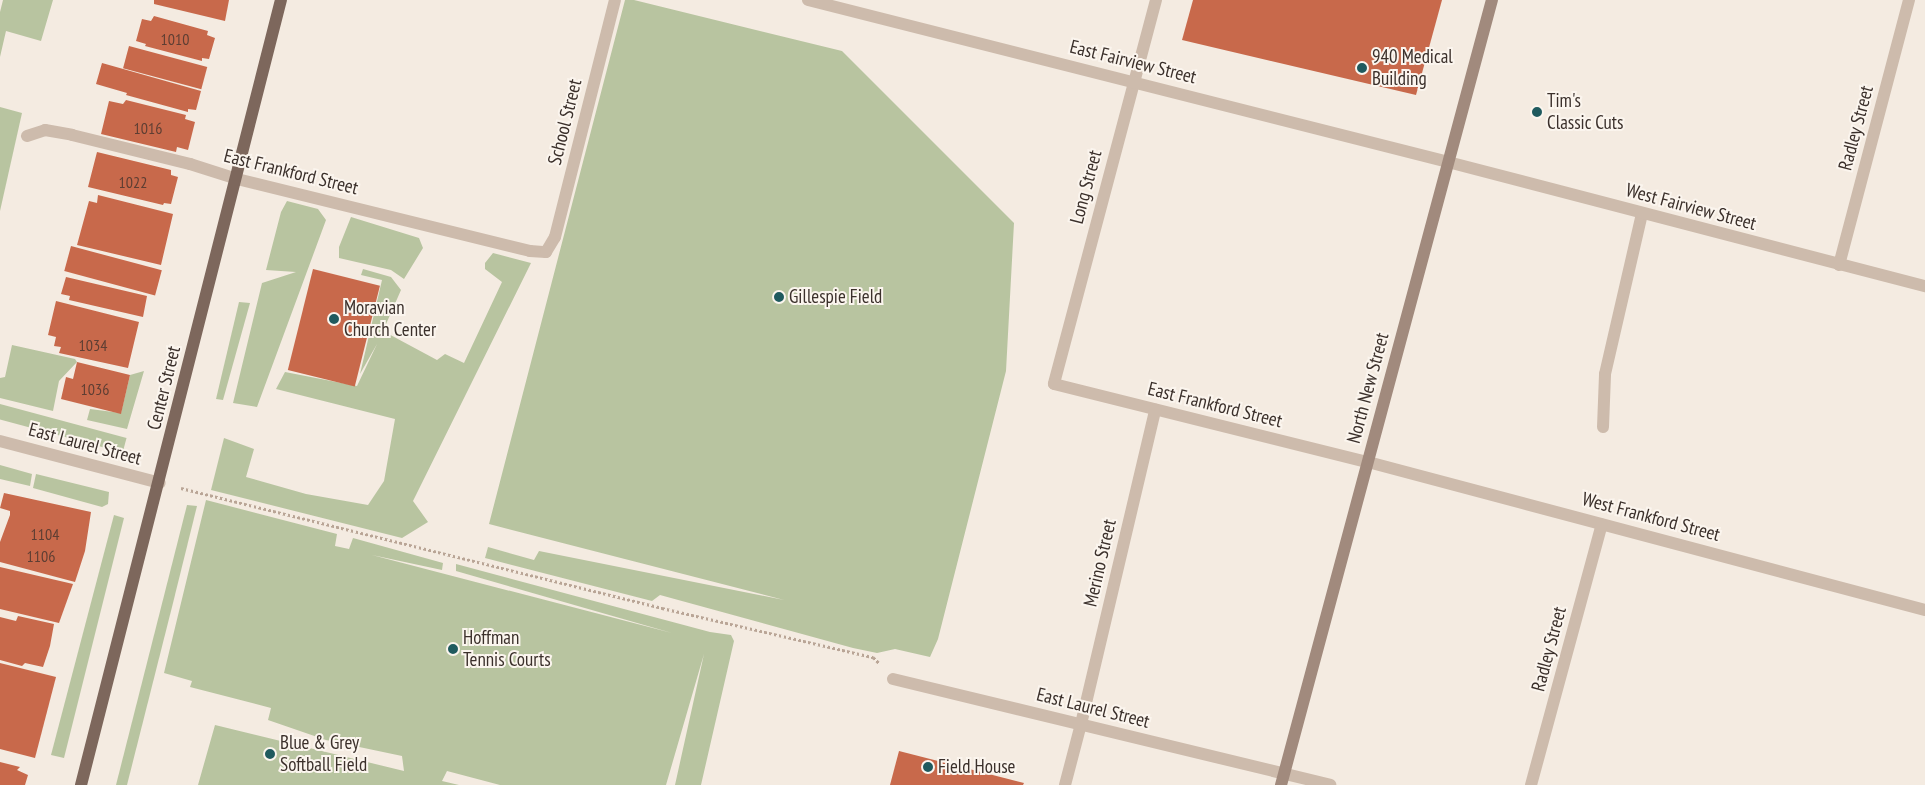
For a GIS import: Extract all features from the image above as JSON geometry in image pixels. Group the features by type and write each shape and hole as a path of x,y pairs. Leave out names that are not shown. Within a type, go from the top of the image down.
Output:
{"main road":[{"name":"Center Street","path":"81,785 160,483 281,0"},
{"name":"North New Street","path":"1283,779 1492,0"}],"street":[{"name":"School Street","path":"546,252 555,237 615,0"},
{"name":"East Fairview Street","path":"808,0 1448,162"},
{"name":"Long Street","path":"1054,384 1156,0"},
{"name":"Radley Street","path":"1839,265 1909,0"},
{"name":"East Frankford Street","path":"27,136 45,130 72,135 190,164 237,179 530,251 546,252"},
{"name":"West Fairview Street","path":"1448,162 1642,214 1925,286"},
{"path":"1603,427 1605,374 1642,214"},
{"name":"East Frankford Street","path":"1054,384 1368,462"},
{"name":"Merino Street","path":"1081,724 1155,410"},
{"name":"East Laurel Street","path":"0,441 160,483"},
{"name":"West Frankford Street","path":"1368,462 1925,610"},
{"name":"Radley Street","path":"1531,785 1602,524"},
{"name":"East Laurel Street","path":"893,679 1081,724 1283,779 1330,785"},
{"path":"1065,785 1081,724"}],"path":[{"path":"160,483 662,608 874,657 893,679"}],"green space":[{"path":"3,0 53,0 41,41 6,31 0,57 0,12"},
{"name":"Gillespie Field","path":"625,0 634,0 842,51 1014,223 1006,371 938,639 930,657 895,649 877,653 853,648 660,595 652,601 485,558 488,547 534,560 539,551 784,600 489,524"},
{"path":"0,107 22,113 0,211"},
{"path":"287,201 318,209 326,220 257,407 233,403 262,283 296,272 266,270 281,212"},
{"path":"351,217 419,238 423,248 404,279 391,270 339,258 339,247"},
{"path":"493,253 531,263 413,501 428,522 402,538 211,490 224,438 254,449 246,477 306,494 368,505 384,481 395,419 276,389 285,372 357,386 377,344 360,374 382,280 361,275 363,269 391,277 401,290 383,331 437,360 445,354 464,363 502,282 485,269 485,263"},
{"path":"239,302 250,303 223,400 216,399"},
{"path":"12,345 75,359 77,362 59,381 53,411 0,398 0,378 5,377"},
{"path":"144,371 127,429 87,420 90,409 121,413 130,375"},
{"path":"0,404 127,438 123,452 0,420"},
{"path":"0,465 32,474 30,486 0,479"},
{"path":"36,474 109,492 108,504 102,507 33,488"},
{"name":"Hoffman Tennis Courts","path":"206,500 337,534 335,546 349,549 353,538 443,563 442,570 372,555 672,633 456,571 456,564 710,632 731,635 734,641 701,785 675,785 704,654 666,785 500,785 447,771 442,781 459,785 198,785 215,725 404,771 402,756 326,740 268,720 271,708 190,687 192,681 164,673"},
{"path":"187,505 197,506 127,785 116,785"},
{"path":"114,515 124,518 64,758 51,755"}],"building":[{"path":"154,0 229,0 225,21 154,4"},
{"name":"940 Medical Building","path":"1193,0 1442,0 1416,95 1182,40"},
{"path":"154,16 208,31 207,35 215,38 209,59 202,58 202,61 145,46 146,44 136,41 142,19 151,21"},
{"path":"129,46 207,67 201,89 123,68"},
{"path":"102,63 201,91 196,110 188,109 188,112 126,95 127,93 96,84"},
{"path":"126,100 186,115 185,119 195,122 188,150 177,147 176,152 101,134 109,101 123,104"},
{"path":"97,152 171,170 171,175 178,177 171,204 164,203 163,205 88,187"},
{"path":"98,195 173,214 161,265 77,245 89,201 97,203"},
{"path":"71,246 162,270 155,295 64,271"},
{"path":"313,269 380,286 355,387 288,370"},
{"path":"66,277 147,296 143,317 69,300 70,296 61,294"},
{"path":"56,301 139,322 128,368 59,353 61,347 54,346 56,337 48,335"},
{"path":"77,362 130,375 121,414 61,399 66,377 73,379"},
{"path":"4,493 91,512 85,551 75,582 0,562 0,542 10,515 10,511 0,508"},
{"path":"0,567 73,584 59,623 0,609"},
{"path":"18,616 54,624 50,646 43,667 25,663 22,666 0,660 0,617 16,621"},
{"path":"0,663 56,677 35,758 0,749"},
{"name":"Field House","path":"899,751 1024,783 1023,785 890,785"},
{"path":"0,762 20,767 17,770 28,775 25,785 0,785"}],"place":[{"name":"940 Medical Building","path":"1362,68"},
{"name":"Tim's Classic Cuts","path":"1537,112"},
{"name":"Gillespie Field","path":"779,297"},
{"name":"Moravian Church Center","path":"334,319"},
{"name":"Hoffman Tennis Courts","path":"453,649"},
{"name":"Blue & Grey Softball Field","path":"270,754"},
{"name":"Field House","path":"928,767"}]}
